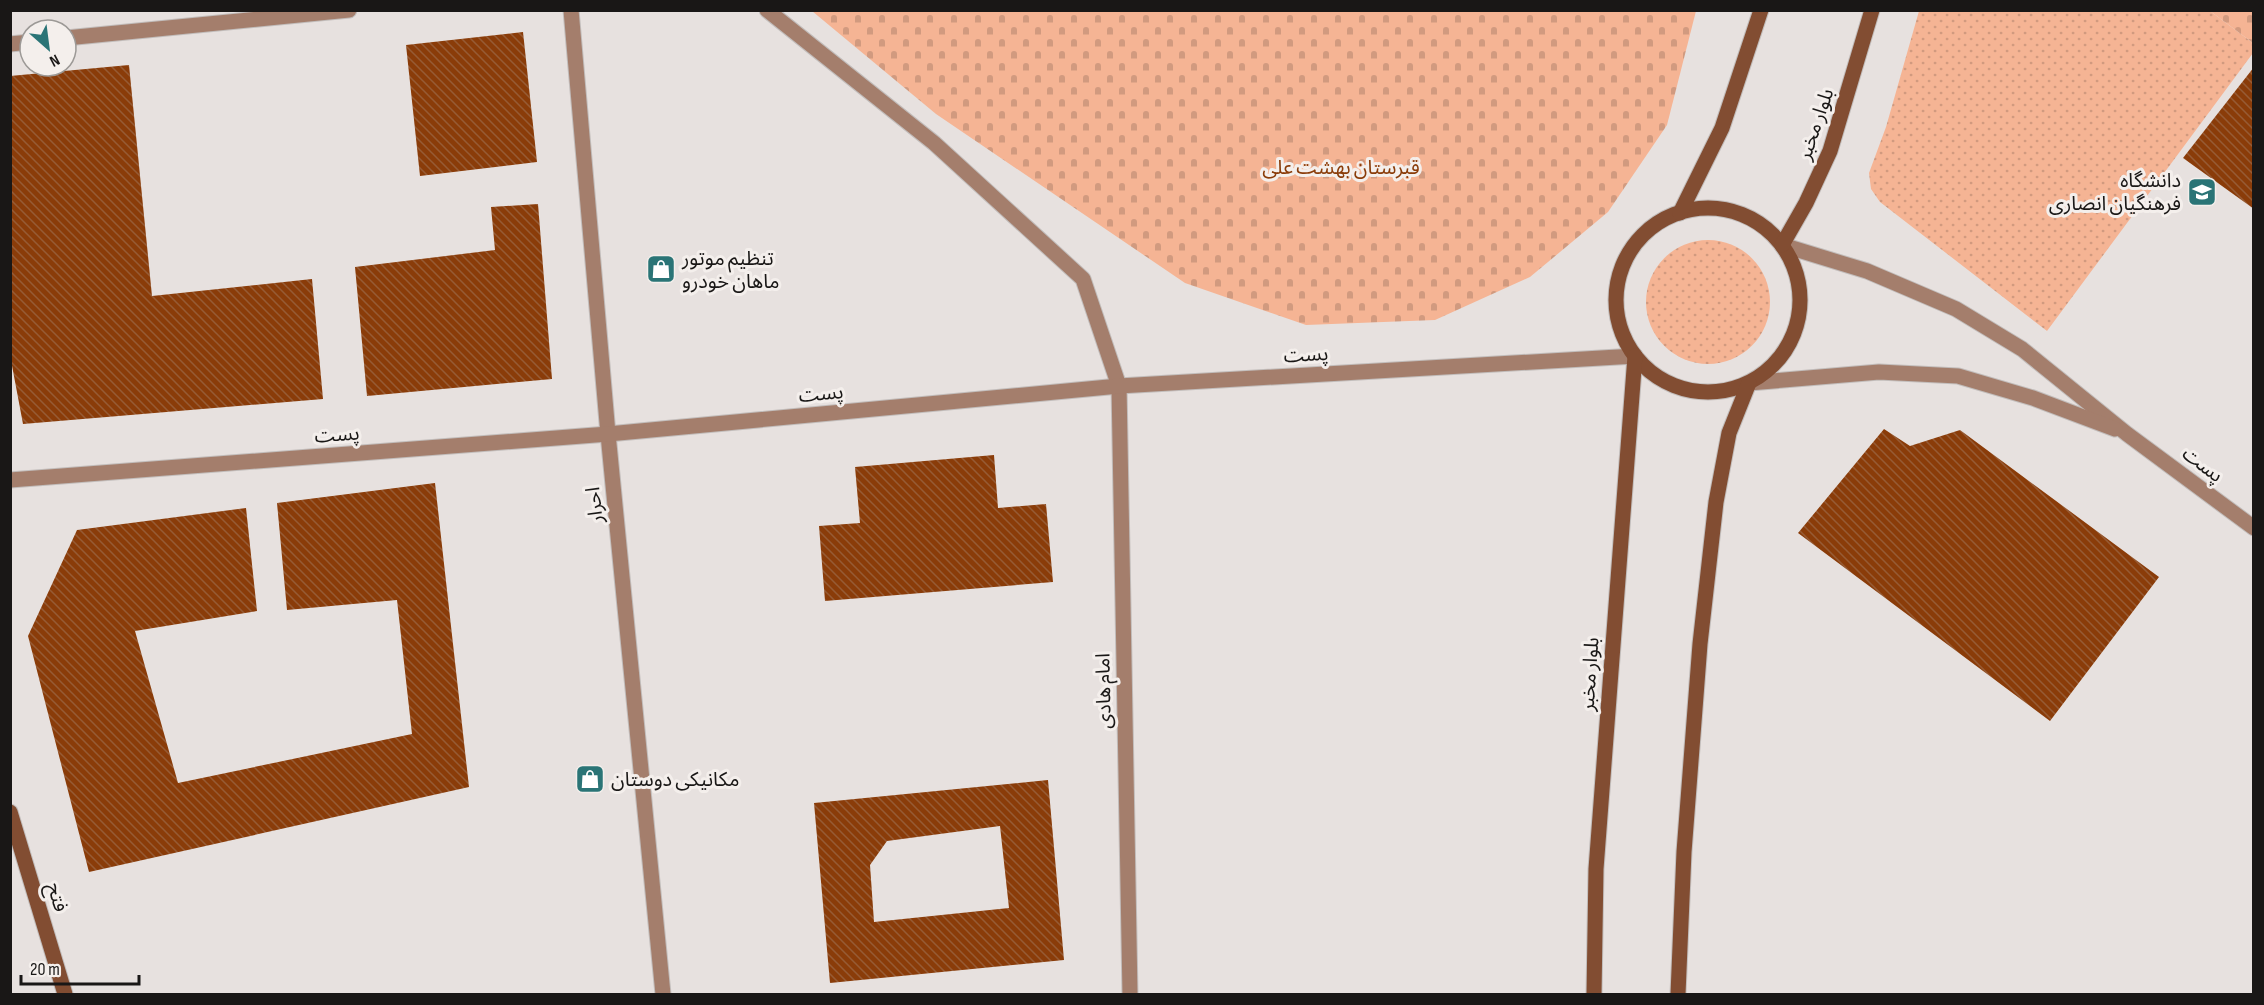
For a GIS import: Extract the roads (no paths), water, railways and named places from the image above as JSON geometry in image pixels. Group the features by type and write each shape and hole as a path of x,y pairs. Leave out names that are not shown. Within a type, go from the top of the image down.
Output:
{"main road":[{"path":"1680,213 1722,128 1761,10"},
{"name":"بلوار مخبر","path":"1782,245 1806,203 1830,151 1872,10"},
{"path":"1708,208 1736,212 1762,225 1782,245 1795,268 1801,295 1798,321 1788,346 1771,368 1749,383 1729,390 1708,392 1687,390 1650,371 1635,356 1624,338 1618,316 1617,295 1621,273 1629,253 1643,236 1660,222 1680,213 1708,208"},
{"name":"بلوار مخبر","path":"1594,994 1596,869 1635,356"},
{"path":"1678,994 1684,852 1700,644 1716,502 1729,433 1749,383"},
{"name":"فتح","path":"10,812 65,994"}],"street":[{"path":"78,38 350,10"},
{"name":"احرار","path":"571,10 608,434 663,994"},
{"name":"امام هادی","path":"767,10 934,143 1083,279 1119,386 1130,994"},
{"path":"1782,245 1867,271 1956,309 2022,349 2127,434"},
{"name":"پست","path":"10,480 608,434 1119,386 1635,356"},
{"path":"1749,383 1879,372 1958,376 2034,398 2127,434"},
{"name":"پست","path":"2127,434 2253,528"}],"place":[{"name":"دانشگاه فرهنگیان انصاری","path":"2202,192"},
{"name":"تنظیم موتور ماهان خودرو","path":"661,269"},
{"name":"مکانیکی دوستان","path":"590,779"}],"park label":[{"name":"قبرستان بهشت علی","path":"1341,167"}]}
